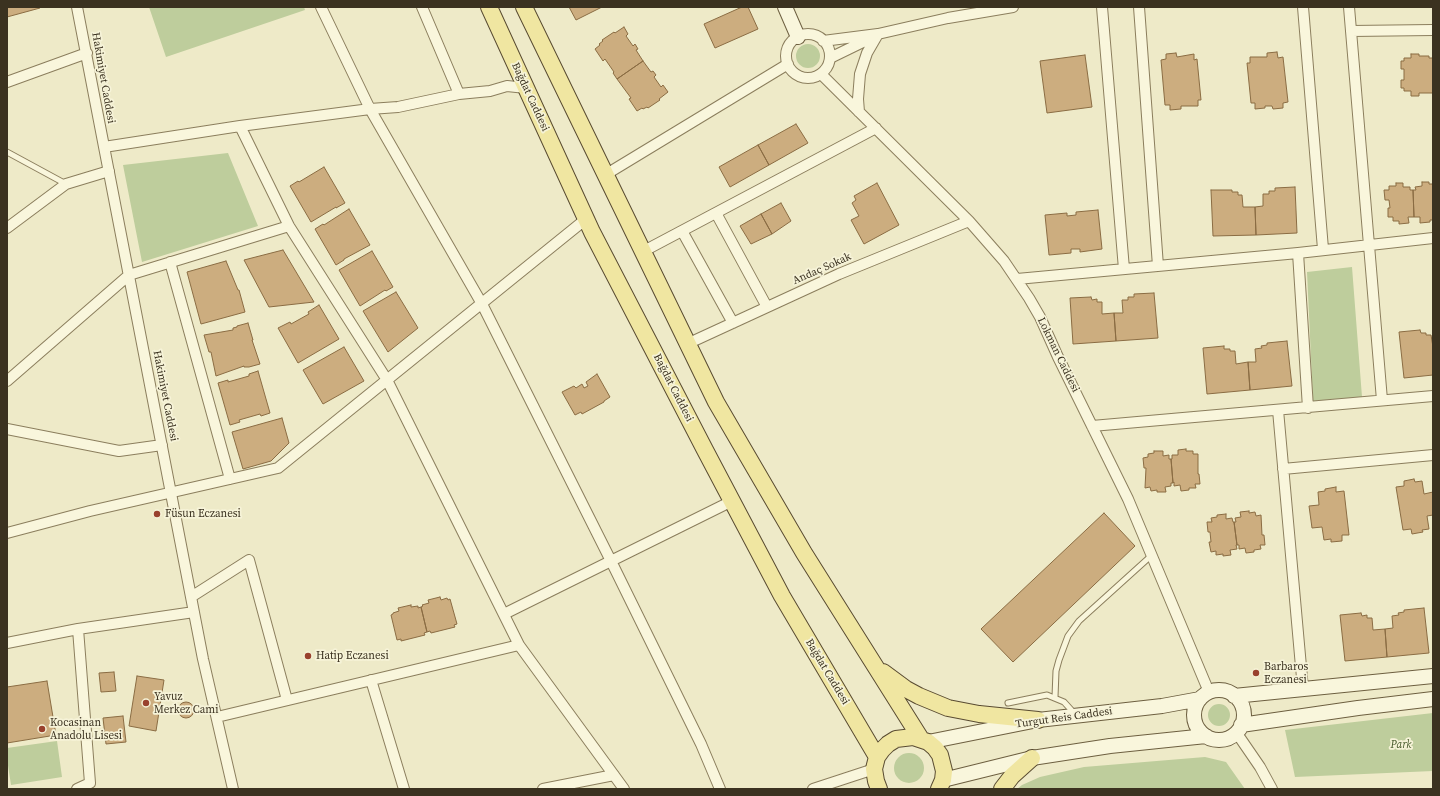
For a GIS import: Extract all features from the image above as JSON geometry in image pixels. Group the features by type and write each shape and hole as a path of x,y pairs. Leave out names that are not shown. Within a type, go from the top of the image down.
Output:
{"main road":[{"name":"Bağdat Caddesi","path":"489,7 586,219 782,596 876,763 876,781 879,789"},
{"path":"524,7 716,402 759,478 812,566 925,740 935,748 942,759 944,771 942,786"},
{"path":"872,660 906,689 948,708 979,714 1038,720"},
{"path":"876,763 882,750 896,739 908,737 925,740"},
{"path":"1002,789 1012,776 1032,758"}],"street":[{"name":"Hakimiyet Caddesi","path":"77,7 191,597 217,717 230,788"},
{"path":"321,7 370,109 482,304 701,744 720,789"},
{"path":"422,7 459,94"},
{"path":"785,7 798,37"},
{"path":"823,41 878,34 963,11 1013,7"},
{"path":"1102,7 1124,269"},
{"path":"1139,7 1158,266"},
{"path":"1303,7 1323,249"},
{"path":"1349,7 1382,400"},
{"path":"1351,31 1433,30"},
{"path":"806,34 812,35 823,41 827,46 830,58 821,74 809,78 792,72 788,64 786,54 790,43 798,37 806,34"},
{"path":"830,58 878,34"},
{"path":"859,112 858,99 860,74 867,53 878,34"},
{"path":"7,82 87,53"},
{"path":"604,174 788,64"},
{"name":"Lokman Caddesi","path":"821,74 969,221 1004,261 1017,279 1040,317 1128,499 1152,555 1204,696"},
{"path":"104,147 240,126 370,109 398,107 459,94 490,91 507,86 526,88"},
{"path":"240,126 289,226 387,380 520,645 624,789"},
{"path":"642,252 876,128"},
{"path":"7,228 66,184 109,171"},
{"path":"716,213 767,307"},
{"path":"7,533 90,511 278,468 586,219"},
{"name":"Andaç Sokak","path":"687,344 839,274 969,221"},
{"path":"7,381 129,275 289,226"},
{"path":"682,231 733,323"},
{"path":"1017,279 1298,253 1323,249 1433,238"},
{"path":"1298,253 1308,408"},
{"path":"170,262 230,479"},
{"path":"1092,426 1433,396"},
{"path":"1278,410 1303,689"},
{"path":"7,429 119,451 162,445"},
{"path":"1283,469 1433,455"},
{"path":"504,614 732,501"},
{"path":"191,597 249,560 287,700"},
{"path":"7,643 78,629 194,612"},
{"path":"77,789 90,783 78,629"},
{"path":"217,717 520,645"},
{"path":"1234,696 1433,676"},
{"path":"370,680 404,789"},
{"path":"1218,690 1225,691 1234,696 1241,704 1243,711 1243,718 1239,728 1226,739 1219,740 1206,736 1200,731 1194,719 1196,705 1204,696 1218,690"},
{"name":"Turgut Reis Caddesi","path":"925,740 1038,720 1162,706 1204,696"},
{"path":"1239,728 1350,709 1433,699"},
{"path":"1239,728 1272,789"},
{"path":"942,786 1032,758 1110,746 1206,736"},
{"path":"813,789 876,763"},
{"path":"542,789 614,775"}],"lane":[{"path":"7,152 66,184"},
{"path":"1055,697 1056,671 1068,636 1080,621 1152,555"},
{"path":"1008,703 1042,696 1055,697 1064,702 1076,715"}],"green space":[{"path":"149,7 304,7 305,10 166,57"},
{"path":"808,44 813,45 819,51 819,61 813,67 808,68 803,67 797,61 796,56 797,51 803,45"},
{"path":"228,153 258,226 142,262 123,165"},
{"path":"1352,267 1362,397 1313,401 1307,272"},
{"path":"1215,704 1223,704 1230,711 1230,719 1223,726 1215,726 1208,719 1208,711"},
{"name":"Park","path":"1433,713 1433,771 1295,777 1285,730"},
{"path":"57,741 62,777 11,785 7,748"},
{"path":"909,753 920,757 924,768 920,779 909,783 898,779 894,768 898,757"},
{"path":"1205,757 1226,762 1245,789 1017,789 1022,785 1040,777 1084,767"}],"building":[{"path":"7,7 40,7 40,8 7,17"},
{"path":"569,7 602,7 576,20"},
{"path":"742,7 748,7 758,29 715,48 704,24"},
{"path":"624,27 628,34 626,36 633,46 635,44 638,49 636,50 643,61 617,79 605,59 603,61 595,49 600,45 599,44 603,41 602,40"},
{"path":"1277,52 1278,58 1283,57 1288,102 1283,103 1283,108 1273,109 1272,106 1265,106 1265,108 1255,109 1255,103 1251,103 1247,63 1250,63 1250,57 1267,57 1267,53"},
{"path":"1176,53 1177,57 1194,54 1194,60 1197,59 1201,100 1198,100 1198,106 1181,106 1181,109 1170,110 1170,105 1165,105 1161,60 1166,59 1166,54"},
{"path":"1411,54 1419,54 1419,56 1429,56 1429,58 1433,58 1433,93 1419,93 1419,96 1411,96 1411,91 1404,91 1404,88 1401,88 1401,80 1404,80 1404,69 1401,69 1401,61 1404,61 1404,58 1411,58"},
{"path":"1085,55 1092,107 1047,113 1040,61"},
{"path":"643,61 651,72 653,71 656,75 654,77 661,87 663,85 668,92 659,99 660,100 648,108 642,108 637,111 629,99 631,98 617,79"},
{"path":"796,124 808,143 769,165 758,145"},
{"path":"758,145 769,165 730,187 719,167"},
{"path":"324,167 345,203 311,222 290,186"},
{"path":"1422,182 1429,182 1429,184 1433,184 1433,220 1430,220 1430,222 1420,223 1420,217 1414,217 1413,190 1416,190 1415,187 1422,186"},
{"path":"877,183 899,225 864,244 851,220 859,216 852,203 856,200 854,196"},
{"path":"1396,183 1403,183 1403,187 1410,187 1410,190 1413,190 1414,217 1408,217 1409,223 1399,224 1399,221 1393,221 1393,217 1388,217 1388,208 1390,208 1389,200 1385,200 1384,190 1389,190 1389,186 1396,186"},
{"path":"1295,187 1297,233 1256,235 1255,207 1263,206 1263,194 1269,194 1269,191 1275,191 1275,188"},
{"path":"1211,190 1232,190 1232,192 1238,192 1238,195 1242,195 1243,207 1255,207 1256,235 1213,236"},
{"path":"781,203 791,221 772,234 761,214"},
{"path":"349,209 370,245 336,265 315,229"},
{"path":"1098,210 1102,249 1080,252 1080,249 1071,249 1071,253 1049,255 1045,215 1067,213 1067,216 1076,215 1076,212"},
{"path":"761,214 772,234 751,244 740,226"},
{"path":"283,250 314,302 269,307 244,260"},
{"path":"372,251 393,287 386,291 385,290 360,306 339,270"},
{"path":"226,261 239,290 245,312 201,324 187,272"},
{"path":"396,292 418,328 388,352 363,311"},
{"path":"1154,293 1158,338 1116,341 1114,313 1123,313 1122,300 1128,300 1128,297 1134,297 1134,294"},
{"path":"1091,297 1092,300 1097,299 1097,302 1102,302 1102,314 1114,313 1116,341 1073,344 1070,298"},
{"path":"319,305 339,339 298,363 278,328 290,322 291,324 309,314 308,312"},
{"path":"248,323 260,364 249,367 244,366 216,376 211,352 209,352 204,335 233,330 233,328 237,326"},
{"path":"1420,330 1421,333 1431,335 1433,347 1433,375 1404,378 1399,332"},
{"path":"1287,341 1292,386 1250,390 1248,362 1256,362 1255,349 1262,348 1261,346 1267,345 1267,343"},
{"path":"1224,346 1224,349 1235,351 1236,364 1248,362 1250,390 1207,394 1203,348"},
{"path":"344,347 364,381 323,404 303,370"},
{"path":"258,371 270,413 261,416 260,414 239,420 240,422 230,425 218,383 228,380 228,382 249,376 249,374"},
{"path":"597,374 610,397 582,414 581,412 575,415 562,392 574,386 576,388 582,384 584,388 588,386 586,382"},
{"path":"282,418 289,443 271,461 243,469 232,432"},
{"path":"1186,449 1186,451 1193,451 1193,454 1198,454 1198,474 1200,484 1195,484 1196,488 1189,488 1189,490 1181,491 1180,485 1174,486 1174,482 1173,483 1171,459 1172,455 1178,455 1178,450"},
{"path":"1154,451 1163,451 1163,456 1169,455 1169,459 1171,459 1173,483 1171,483 1171,486 1165,487 1166,492 1157,492 1157,490 1151,491 1150,487 1145,488 1146,468 1144,468 1143,458 1148,457 1148,454 1154,453"},
{"path":"1414,479 1415,482 1422,481 1424,494 1433,492 1433,515 1427,516 1429,529 1412,534 1411,529 1403,530 1396,487 1404,486 1404,481"},
{"path":"1336,487 1336,492 1344,491 1349,535 1342,535 1342,541 1331,542 1331,539 1324,540 1322,527 1312,528 1309,506 1319,505 1318,492"},
{"path":"1249,511 1249,513 1255,512 1256,516 1261,515 1262,535 1264,535 1265,545 1260,545 1261,549 1254,550 1254,552 1246,553 1245,548 1239,549 1239,545 1237,545 1234,522 1236,522 1235,518 1241,517 1240,512"},
{"path":"1104,513 1135,546 1013,662 981,629"},
{"path":"1226,514 1226,519 1232,518 1234,522 1237,549 1230,550 1231,555 1216,555 1216,551 1211,552 1209,542 1211,542 1210,532 1208,532 1207,522 1212,522 1211,518 1217,517 1217,515"},
{"path":"440,597 441,600 447,598 448,600 450,599 457,624 454,625 455,627 431,633 430,631 427,632 421,607 423,606 422,605 429,603 428,600"},
{"path":"411,605 411,607 421,607 427,632 424,633 425,635 401,641 401,639 397,640 391,615 399,611 398,608"},
{"path":"1424,608 1429,653 1387,657 1385,629 1393,628 1392,616 1399,615 1398,613 1404,612 1404,610"},
{"path":"1361,613 1362,616 1367,615 1367,618 1372,618 1373,630 1385,629 1387,657 1345,661 1340,615"},
{"path":"114,672 116,691 101,692 99,673"},
{"name":"Yavuz Merkez Cami","path":"137,676 164,680 156,731 129,726"},
{"path":"47,681 56,735 7,743 7,687"},
{"path":"186,702 192,704 194,710 192,716 186,718 180,716 178,710 180,704"},
{"path":"123,716 126,742 106,744 103,718"}],"place":[{"name":"Füsun Eczanesi","path":"157,514"},
{"name":"Hatip Eczanesi","path":"308,656"},
{"name":"Barbaros Eczanesi","path":"1256,673"},
{"name":"Yavuz Merkez Cami","path":"146,703"},
{"name":"Kocasinan Anadolu Lisesi","path":"42,729"}]}
